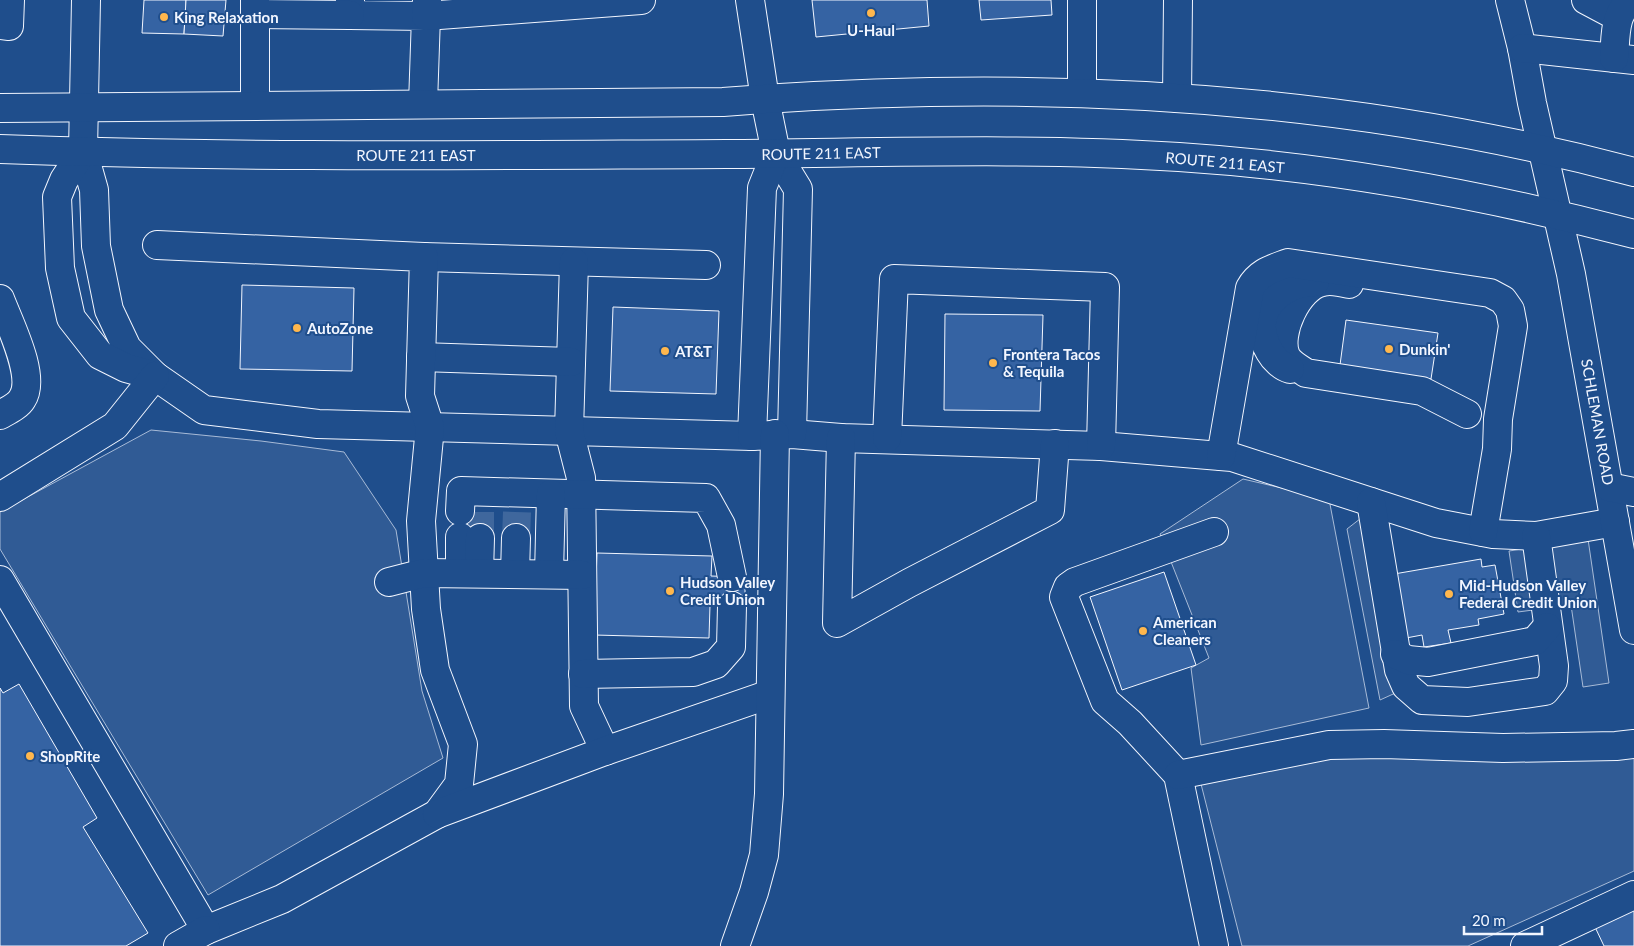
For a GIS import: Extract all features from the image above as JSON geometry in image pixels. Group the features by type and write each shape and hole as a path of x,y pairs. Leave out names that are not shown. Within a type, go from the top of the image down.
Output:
{"main road":[{"path":"0,25 9,26 10,0"},
{"path":"86,0 83,151 94,190 96,246 109,310 127,348 156,376 204,410 318,424 430,428 773,434 841,438 1101,446 1232,457 1436,523 1482,532 1536,536 1616,522"},
{"path":"255,106 255,7 427,8 641,0"},
{"path":"750,0 765,99 776,153 798,189 773,434"},
{"path":"1082,0 1082,93"},
{"path":"1177,98 1178,0"},
{"name":"SCHLEMAN ROAD","path":"1510,0 1622,489 1616,522 1634,630"},
{"path":"1522,48 1624,59 1626,9 1586,0"},
{"path":"423,104 427,8"},
{"path":"0,108 723,102 839,94 1082,93 1177,98 1314,109 1445,130 1543,149 1634,172"},
{"name":"ROUTE 211 EAST","path":"0,150 437,155 1032,152 1192,158 1333,173 1419,186 1558,215 1634,234"},
{"path":"83,151 64,180 57,197 60,268 71,318 100,355 126,368 156,376"},
{"path":"735,946 754,892 764,855 769,794 773,434 762,188 776,153"},
{"path":"157,245 424,257 706,265"},
{"path":"424,257 420,396 430,428 421,522 426,609 435,670 463,744 458,784 437,814"},
{"path":"574,262 568,431 581,478 584,706 604,751"},
{"path":"1221,456 1250,288 1256,278 1288,263 1490,293 1503,300 1510,310 1513,326 1498,419 1497,449 1482,532"},
{"path":"887,438 894,279 1105,287 1101,446"},
{"path":"1391,279 1369,286 1321,282 1308,290 1291,312 1284,336 1286,357 1295,366 1306,372 1422,391 1466,414"},
{"path":"0,299 26,370 28,388 21,401 0,415"},
{"path":"421,357 571,362"},
{"path":"0,498 115,426 156,376"},
{"path":"841,438 837,623 909,583 1050,510 1055,444"},
{"path":"469,573 472,518 517,514 551,494 706,498 721,525 732,577"},
{"path":"549,574 551,494"},
{"path":"1371,502 1400,670 1422,700 1468,702 1545,691 1553,681 1551,646 1536,536"},
{"path":"515,574 517,514"},
{"path":"1214,532 1075,582 1066,591 1064,603 1105,701 1130,723 1178,776 1214,946"},
{"path":"389,582 424,573 582,575"},
{"path":"0,580 206,930"},
{"path":"584,674 693,672 716,664 731,647 732,606"},
{"path":"1400,670 1408,660 1428,662 1535,641 1551,646"},
{"path":"178,946 206,930 282,899 437,814 604,751 770,694"},
{"path":"1178,776 1330,745 1384,744 1512,748 1634,744"},
{"path":"1525,946 1634,895"}],"shaded area":[{"path":"151,430 261,441 344,452 396,530 422,691 443,758 208,895 0,549 0,512"},
{"path":"1243,479 1329,499 1369,708 1201,745 1191,668 1209,658 1160,534"},
{"path":"1365,515 1402,690 1380,700 1347,529"},
{"path":"1588,539 1609,683 1583,687 1571,605 1518,612 1509,551"},
{"path":"1634,744 1634,871 1468,946 1242,946 1200,780 1306,760"}],"building":[{"name":"King Relaxation","path":"144,0 186,0 184,34 142,33"},
{"path":"186,0 226,0 223,36 184,34"},
{"name":"U-Haul","path":"812,0 927,0 929,26 816,37"},
{"path":"979,0 1051,0 1052,15 981,20"},
{"name":"AutoZone","path":"242,285 354,288 352,371 240,369"},
{"name":"AT&T","path":"613,307 719,311 716,394 610,391"},
{"name":"Frontera Tacos & Tequila","path":"945,314 1043,315 1040,411 944,410"},
{"name":"Dunkin'","path":"1346,320 1438,333 1431,379 1340,365"},
{"name":"Hudson Valley Credit Union","path":"597,553 712,556 711,576 745,577 745,606 710,605 709,638 594,635"},
{"name":"Mid-Hudson Valley Federal Credit Union","path":"1481,559 1482,567 1495,565 1504,614 1478,619 1479,625 1448,630 1451,643 1424,647 1422,635 1406,638 1394,574"},
{"name":"American Cleaners","path":"1164,572 1196,665 1122,690 1090,597"},
{"name":"ShopRite","path":"19,684 97,818 83,827 148,933 126,946 0,946 0,688 3,693"},
{"path":"1634,909 1634,946 1604,946 1595,927"}],"tunnel":[{"path":"480,512 480,538"},
{"path":"516,538 517,512"}],"place":[{"name":"U-Haul","path":"871,13"},
{"name":"King Relaxation","path":"164,17"},
{"name":"AutoZone","path":"297,328"},
{"name":"Dunkin'","path":"1389,349"},
{"name":"AT&T","path":"665,351"},
{"name":"Frontera Tacos & Tequila","path":"993,363"},
{"name":"Hudson Valley Credit Union","path":"670,591"},
{"name":"Mid-Hudson Valley Federal Credit Union","path":"1449,594"},
{"name":"American Cleaners","path":"1143,631"},
{"name":"ShopRite","path":"30,756"}]}
